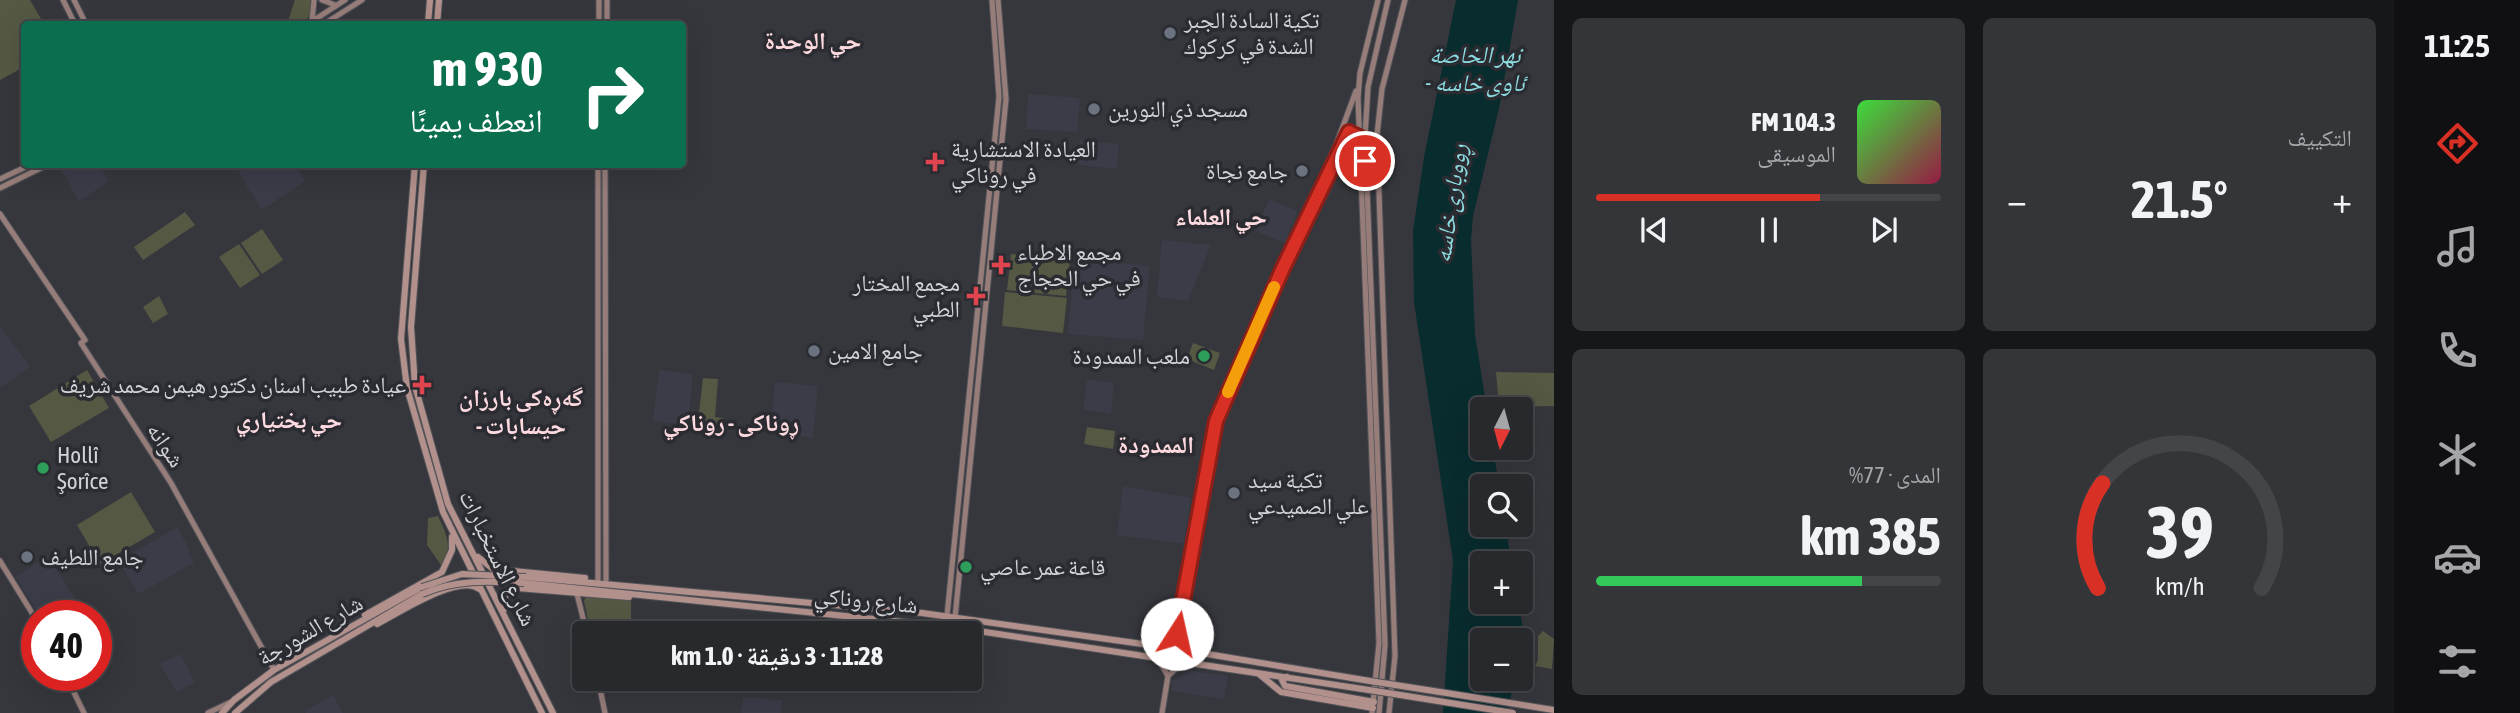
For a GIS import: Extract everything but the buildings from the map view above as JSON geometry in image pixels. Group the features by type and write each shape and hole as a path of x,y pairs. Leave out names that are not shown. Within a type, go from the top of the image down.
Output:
{"main road":[{"path":"428,21 430,0"},
{"path":"437,21 439,0"},
{"name":"شارع الاستخبارات","path":"415,168 401,339 411,387 451,531 542,713"},
{"name":"شارع الاستخبارات","path":"424,168 411,327 411,387 448,504 553,713"},
{"path":"442,572 452,550 451,531"},
{"path":"468,544 489,567 602,579 642,587"},
{"path":"508,570 506,582 517,588 577,594 659,596"},
{"path":"341,633 374,608 442,572 449,573 454,579 452,586 444,591 341,642"},
{"path":"235,713 255,694 422,591 467,581 525,580"},
{"name":"شارع روناكي","path":"525,580 724,594 951,617 1171,648 1554,710"},
{"name":"شارع روناكي","path":"525,580 952,626 1513,713"},
{"path":"444,591 473,585 483,596"},
{"path":"507,617 504,599 517,588"},
{"name":"شارع الشورجة","path":"222,713 231,702 274,670 422,591"},
{"path":"724,594 724,603"},
{"path":"1038,640 1039,629"},
{"path":"296,658 301,665"},
{"path":"1254,672 1281,692 1373,708"},
{"path":"1289,677 1282,680 1285,686 1373,708"}],"street":[{"path":"63,0 74,21"},
{"path":"74,0 84,21"},
{"path":"311,21 315,11 314,0"},
{"path":"322,0 329,5 338,5"},
{"path":"313,21 345,0"},
{"path":"329,21 362,0"},
{"path":"599,0 599,21"},
{"path":"607,0 607,21"},
{"path":"983,295 999,97 992,0"},
{"path":"951,617 983,295 1006,99 998,0"},
{"path":"1171,648 1212,419 1336,145 1359,84 1378,0"},
{"path":"1379,713 1385,673 1381,629 1363,161 1368,87 1388,0"},
{"path":"1390,713 1395,656 1378,225 1378,113 1391,46 1405,0"},
{"path":"1359,84 1359,137 1369,225 1370,372 1378,495 1376,512"},
{"path":"1189,652 1177,634 1216,421 1339,149 1348,133 1353,132 1359,137"},
{"path":"0,179 23,168"},
{"path":"0,188 41,168"},
{"path":"598,168 602,579"},
{"path":"602,579 606,168"},
{"path":"597,182 605,182"},
{"name":"شوانە","path":"0,214 85,340 81,343 171,482 274,670"},
{"path":"1369,225 1378,225"},
{"path":"1378,495 1388,494"},
{"path":"0,561 24,600"},
{"path":"577,594 584,621"},
{"path":"1373,708 1381,629"},
{"path":"1157,656 1168,676 1162,713"},
{"path":"1168,676 1185,661"},
{"path":"73,691 84,713"},
{"path":"600,691 605,713"},
{"path":"210,713 231,702"}],"shaded area":[{"path":"1028,94 1080,98 1077,132 1026,129"},
{"path":"1080,140 1119,144 1117,169 1078,165"},
{"path":"61,168 101,168 109,181 79,202"},
{"path":"244,168 297,168 305,181 262,210 238,172"},
{"path":"1269,199 1298,211 1285,243 1256,231"},
{"path":"1162,240 1211,245 1188,301 1157,297"},
{"path":"1075,259 1150,266 1143,340 1068,334"},
{"path":"0,326 30,367 0,388"},
{"path":"659,370 693,374 688,425 653,421"},
{"path":"1087,379 1114,383 1111,414 1083,410"},
{"path":"775,382 818,386 813,438 799,436 799,430 771,427"},
{"path":"1123,486 1191,498 1184,544 1117,535"},
{"path":"177,527 194,563 138,594 119,561"},
{"path":"48,555 76,600 30,600 16,577"},
{"path":"180,654 195,682 177,692 160,664"},
{"path":"1187,670 1228,676 1224,699 1172,691 1172,680 1180,678"},
{"path":"333,695 343,713 306,713 305,711"},
{"path":"743,697 782,700 781,713 741,713"}],"green space":[{"path":"0,0 30,0 42,21 21,21 21,69 0,80"},
{"path":"295,0 310,0 312,12 305,21 288,21"},
{"path":"185,212 195,225 143,260 134,247"},
{"path":"262,229 283,260 262,274 241,243"},
{"path":"239,244 260,275 240,288 219,257"},
{"path":"1011,254 1070,260 1066,296 1007,290"},
{"path":"1005,292 1067,298 1063,333 1002,326"},
{"path":"159,296 168,314 153,323 143,307"},
{"name":"ملعب الممدودة","path":"1193,343 1220,353 1214,370 1187,359"},
{"path":"87,370 109,408 51,442 29,406"},
{"path":"1496,372 1554,373 1554,406 1533,406 1533,397 1498,397"},
{"path":"703,378 718,379 715,417 724,418 723,432 697,430"},
{"path":"1087,427 1115,431 1113,449 1084,444"},
{"path":"131,492 155,532 100,564 77,525"},
{"path":"438,516 448,547 441,565 427,545 428,518"},
{"path":"586,597 631,600 631,621 588,621 584,601"},
{"path":"1543,631 1554,639 1552,669 1535,666 1538,660 1538,636"}],"water":[{"name":"نهر الخاصة - ئاوی خاسە","path":"1456,0 1518,0 1500,104 1473,216 1471,239 1475,335 1485,397 1470,397 1470,460 1495,460 1497,474 1470,474 1470,537 1508,537 1509,551 1470,551 1470,614 1520,614 1523,628 1470,628 1470,691 1512,691 1507,713 1443,713 1453,561 1414,302 1413,231 1424,157"}],"slow traffic":[{"path":"1228,392 1274,287"}],"place":[{"name":"تكية السادة الجبر الشدة في كركوك","path":"1170,33"},
{"name":"مسجد ذي النورين","path":"1094,109"},
{"name":"العيادة الاستشارية في روناكي","path":"935,162"},
{"name":"جامع نجاة","path":"1302,171"},
{"name":"مجمع الاطباء في حي الحجاج","path":"1001,265"},
{"name":"مجمع المختار الطبي","path":"976,296"},
{"name":"جامع الامين","path":"814,351"},
{"name":"ملعب الممدودة","path":"1204,356"},
{"name":"عيادة طبيب اسنان دكتور هيمن محمد شريف","path":"422,385"},
{"name":"Hollî Şorîce","path":"43,468"},
{"name":"تكية سيد علي الصميدعي","path":"1234,493"},
{"name":"جامع اللطيف","path":"27,557"},
{"name":"قاعة عمر عاصي","path":"966,567"}],"district":[{"name":"حي الوحدة","path":"813,40"},
{"name":"حي العلماء","path":"1221,216"},
{"name":"گەڕەکی بارزان - حیسابات","path":"521,411"},
{"name":"حي بختياري","path":"289,419"},
{"name":"ڕوناکی - روناكي","path":"731,422"},
{"name":"الممدودة","path":"1156,444"}],"route":[{"path":"1177,634 1217,416 1297,236 1349,132 1355,132 1359,137 1360,161 1365,161"}],"water label":[{"name":"ڕووباری خاسە","path":"1450,203"}]}
